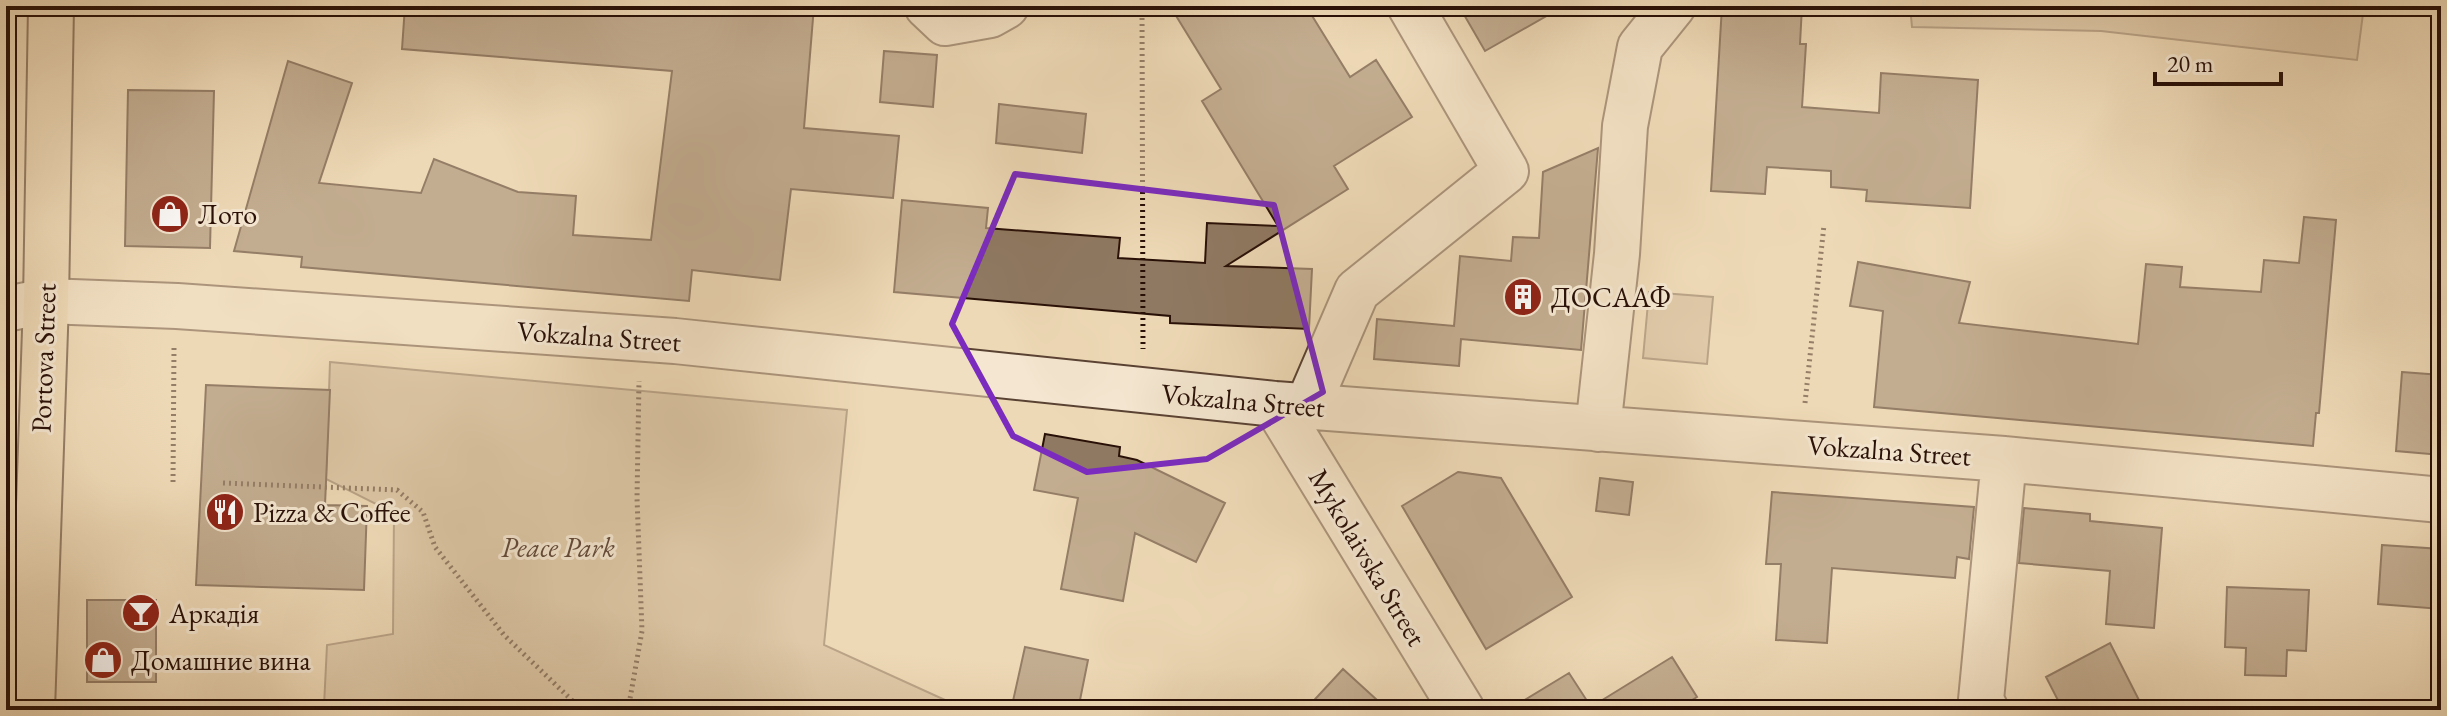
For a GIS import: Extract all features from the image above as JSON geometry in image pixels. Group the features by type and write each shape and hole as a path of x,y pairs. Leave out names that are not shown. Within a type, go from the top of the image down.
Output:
{"main road":[{"name":"Portova Street","path":"32,710 19,641 26,305 51,6"}],"street":[{"path":"927,6 945,23 990,15 1006,6"},
{"path":"1291,406 1357,291 1506,171 1410,6"},
{"path":"1598,429 1617,254 1625,126 1640,47 1673,6"},
{"name":"Vokzalna Street","path":"26,305 177,306 675,341 1291,406 2004,459 2441,500"},
{"name":"Mykolaivska Street","path":"1291,406 1462,710"},
{"path":"1986,710 1981,700 2004,459"}],"path":[{"path":"1142,6 1145,126 1142,390"},
{"path":"1800,444 1824,225"},
{"path":"173,482 174,338"},
{"path":"628,710 642,631 637,498 639,372"},
{"path":"223,483 397,490 423,512 435,547 504,635 582,710"}],"highlighted area":[{"path":"1015,174 1274,205 1323,392 1207,459 1087,472 1013,436 952,324"}],"green space":[{"path":"1910,6 2364,6 2357,60 2101,31 1912,27"},
{"path":"1649,292 1713,297 1707,364 1643,358"},
{"name":"Peace Park","path":"330,362 847,410 824,645 967,710 110,710 324,706 327,645 393,634 394,513 326,479"}],"building":[{"path":"405,6 814,6 804,128 899,136 893,198 791,189 780,280 692,270 689,301 301,267 302,257 234,251 288,61 352,83 319,183 421,193 434,159 518,192 576,196 573,235 651,240 672,71 402,49"},
{"path":"1170,6 1306,6 1350,77 1376,60 1412,117 1334,166 1348,189 1226,266 1312,269 1309,329 1170,323 1170,316 894,292 902,200 988,208 986,228 1120,238 1118,258 1205,263 1207,223 1278,226 1202,101 1221,89"},
{"path":"1459,6 1564,6 1485,51"},
{"path":"1722,6 1802,6 1800,44 1806,44 1802,107 1879,113 1881,73 1978,80 1970,208 1866,201 1867,190 1831,187 1831,171 1767,167 1765,194 1711,191"},
{"path":"884,51 937,55 933,107 880,102"},
{"path":"128,90 214,91 210,248 125,246"},
{"path":"999,104 1086,114 1082,153 996,143"},
{"path":"1598,148 1581,350 1461,339 1459,366 1374,359 1377,319 1454,326 1460,256 1511,261 1513,237 1539,238 1543,172"},
{"path":"2304,217 2336,220 2319,413 2316,413 2313,446 1874,407 1883,311 1850,306 1858,262 1970,282 1959,323 2138,344 2146,264 2182,267 2180,287 2261,292 2264,260 2299,263"},
{"path":"2402,372 2441,375 2441,455 2396,451"},
{"path":"206,385 330,390 325,505 367,506 364,590 196,585"},
{"path":"1045,434 1120,447 1119,456 1137,460 1225,503 1196,562 1135,533 1123,601 1061,589 1078,498 1034,490"},
{"path":"1458,472 1501,478 1572,597 1486,649 1402,506"},
{"path":"1600,478 1633,482 1629,515 1596,511"},
{"path":"1772,492 1974,507 1969,559 1957,557 1955,578 1832,568 1827,643 1776,640 1781,564 1766,564"},
{"path":"2024,508 2090,514 2090,521 2162,528 2154,628 2106,624 2110,571 2019,563"},
{"path":"2382,545 2441,549 2441,609 2378,604"},
{"path":"2227,587 2309,590 2306,651 2287,650 2286,676 2245,675 2246,648 2225,647"},
{"path":"87,600 156,600 156,682 87,682"},
{"path":"2110,643 2144,710 2063,710 2046,677"},
{"path":"1025,647 1088,660 1078,710 1011,710"},
{"path":"1672,657 1697,697 1676,710 1508,710 1569,673 1591,707"},
{"path":"1343,669 1388,710 1305,710"}],"place":[{"name":"Лото","path":"170,214"},
{"name":"ДОСААФ","path":"1523,297"},
{"name":"Pizza & Coffee","path":"225,512"},
{"name":"Аркадія","path":"141,613"},
{"name":"Домашние вина","path":"103,660"}]}
